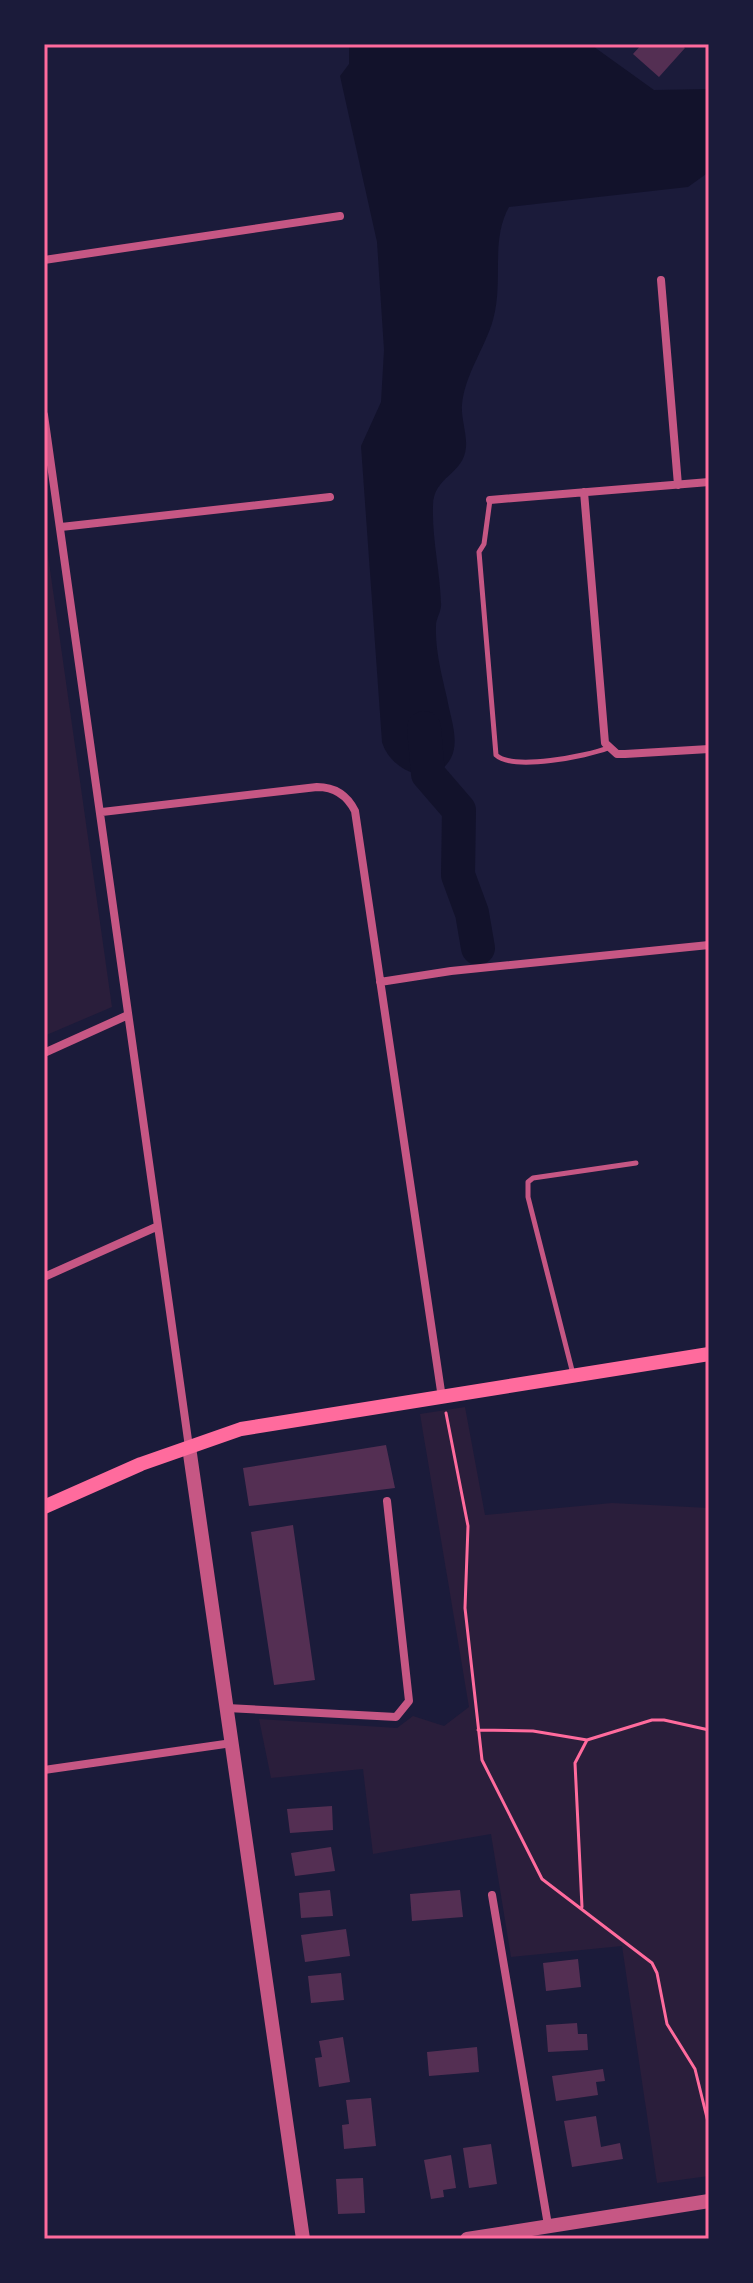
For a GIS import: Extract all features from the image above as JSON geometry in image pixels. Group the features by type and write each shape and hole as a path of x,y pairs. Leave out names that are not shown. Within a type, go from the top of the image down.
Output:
{"main road":[{"path":"44,1507 141,1464 241,1429 709,1354"}],"street":[{"path":"44,260 340,216"},
{"path":"661,280 678,485"},
{"path":"44,415 102,812 156,1227 303,2239"},
{"path":"490,500 709,482"},
{"path":"584,492 603,737 608,748 625,754 709,749"},
{"path":"61,527 330,497"},
{"path":"102,812 317,787 333,789 346,796 355,811 442,1398"},
{"path":"380,982 451,971 709,945"},
{"path":"44,1053 128,1015"},
{"path":"44,1277 156,1227"},
{"path":"227,1708 396,1717 406,1706 409,1701 387,1501"},
{"path":"44,1770 232,1743"},
{"path":"492,1895 549,2232"},
{"path":"467,2239 549,2232 709,2201"}],"lane":[{"path":"490,500 484,544 479,552 496,755 512,762 578,757 608,748"},
{"path":"573,1375 528,1197 528,1182 533,1178 636,1163"}],"path":[{"path":"442,1398 468,1526 465,1608 482,1760 542,1879 550,1888 582,1904 643,1955 657,1973 663,2013 695,2069 709,2126"},
{"path":"478,1730 533,1731 586,1741 652,1720 680,1721 709,1730"},
{"path":"582,1904 575,1763 586,1741"}],"shaded area":[{"path":"349,44 590,44 654,90 709,89 709,172 688,187 509,207 503,220 493,320 464,394 464,456 434,496 441,606 436,623 437,644 455,744 451,758 443,768 423,775 413,773 394,761 382,742 361,446 381,402 384,350 377,242 340,76 349,64"},
{"path":"44,527 112,1007 44,1036"},
{"path":"465,1407 485,1515 612,1503 709,1508 709,2176 657,2183 622,1946 511,1957 491,1834 373,1854 363,1769 271,1778 259,1719 397,1728 413,1716 444,1726 469,1707 420,1414"}],"building":[{"path":"642,44 680,44 685,48 659,77 633,54"},
{"path":"386,1445 395,1488 249,1506 243,1468"},
{"path":"293,1525 315,1680 274,1685 251,1532"},
{"path":"332,1806 333,1830 290,1833 287,1809"},
{"path":"331,1847 335,1871 295,1876 291,1853"},
{"path":"330,1890 333,1916 301,1918 299,1893"},
{"path":"460,1890 463,1917 412,1921 410,1894"},
{"path":"346,1929 350,1956 305,1962 301,1935"},
{"path":"578,1959 581,1987 546,1991 543,1963"},
{"path":"341,1973 344,2000 311,2003 308,1976"},
{"path":"577,2023 578,2034 587,2034 588,2050 548,2052 546,2025"},
{"path":"343,2037 350,2082 319,2087 315,2058 322,2057 319,2041"},
{"path":"477,2047 479,2072 429,2076 427,2052"},
{"path":"603,2069 605,2081 596,2082 598,2095 556,2101 552,2076"},
{"path":"371,2098 376,2146 344,2149 342,2125 349,2124 346,2100"},
{"path":"596,2116 601,2147 620,2143 623,2159 572,2167 564,2121"},
{"path":"491,2144 497,2184 469,2188 463,2148"},
{"path":"451,2155 456,2188 443,2190 444,2197 431,2199 424,2160"},
{"path":"363,2178 365,2213 338,2214 336,2179"}],"waterway":[{"path":"424,728 428,774 459,810 458,875 472,913 478,948"}]}
